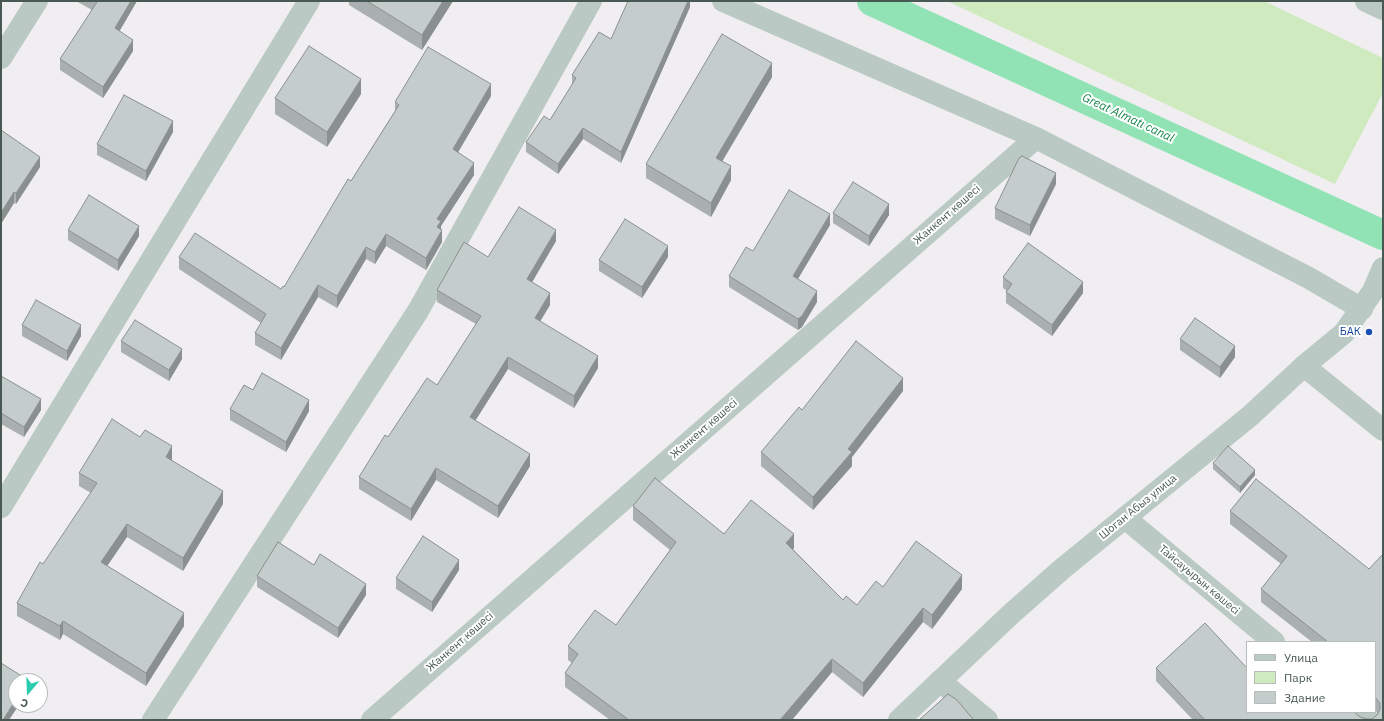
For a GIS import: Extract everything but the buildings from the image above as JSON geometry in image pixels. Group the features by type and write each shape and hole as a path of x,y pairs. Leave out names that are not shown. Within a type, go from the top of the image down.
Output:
{"street":[{"path":"1,58 37,1"},
{"path":"1,507 308,1"},
{"path":"153,720 418,310 591,1"},
{"path":"723,1 1036,138 1310,278 1373,298"},
{"path":"1366,1 1383,9"},
{"name":"Жанкент көшесі","path":"372,720 1036,138"},
{"name":"Шоган Абыз улица","path":"899,720 1011,614 1062,569 1250,416 1304,366 1344,334 1373,298 1383,268"},
{"path":"1304,366 1383,430"},
{"name":"Тайсауырын көшесі","path":"1124,518 1273,641"},
{"path":"940,682 987,720"},
{"path":"1359,713 1368,720"}],"green space":[{"path":"947,1 1264,1 1383,58 1383,93 1335,184"}],"waterway":[{"name":"Great Almatı canal","path":"872,1 1383,235"}],"place":[{"name":"БАК","path":"1369,332"}]}
